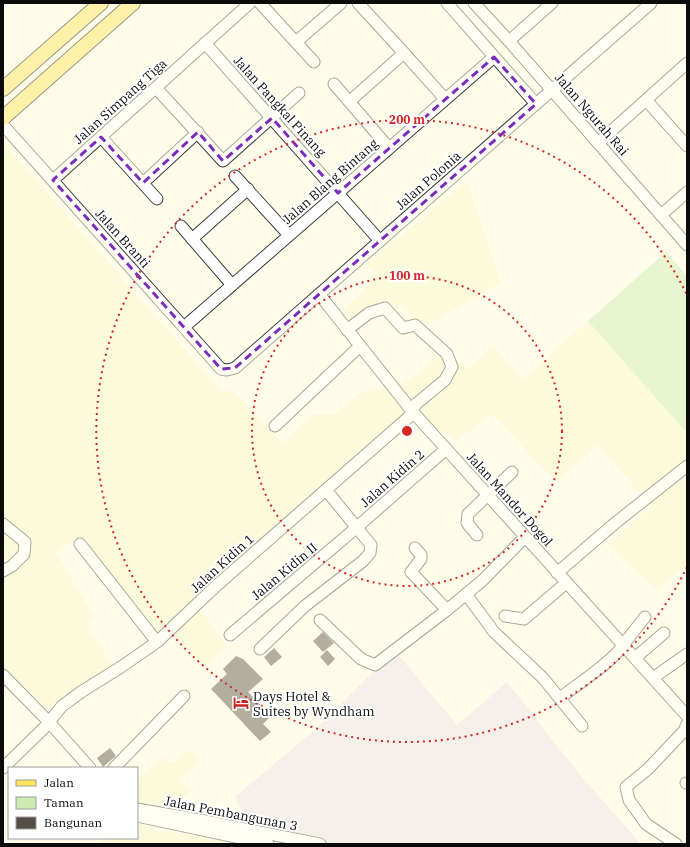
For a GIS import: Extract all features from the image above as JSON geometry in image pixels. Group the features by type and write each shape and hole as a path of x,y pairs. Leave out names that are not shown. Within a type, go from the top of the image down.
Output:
{"main road":[{"path":"3,90 101,3"},
{"path":"3,118 103,28 117,8 132,3"},
{"path":"90,13 103,28"}],"street":[{"name":"Jalan Simpang Tiga","path":"53,180 250,3"},
{"path":"260,3 314,62"},
{"path":"296,42 341,3"},
{"path":"358,3 445,99"},
{"path":"447,3 536,104"},
{"name":"Jalan Ngurah Rai","path":"474,3 687,245"},
{"path":"509,41 552,3"},
{"name":"Jalan Polonia","path":"221,369 227,370 235,368 651,3"},
{"name":"Jalan Pangkal Pinang","path":"205,43 380,241"},
{"path":"350,101 404,52"},
{"name":"Jalan Blang Bintang","path":"184,327 494,57"},
{"path":"598,143 687,63"},
{"path":"334,84 390,148"},
{"path":"156,88 223,161 299,93"},
{"path":"646,100 687,146"},
{"name":"Jalan Branti","path":"3,126 221,369"},
{"path":"143,183 198,132"},
{"path":"101,137 157,199"},
{"path":"235,176 289,235"},
{"path":"192,239 248,189"},
{"path":"661,215 687,192"},
{"path":"181,226 232,285"},
{"name":"Jalan Mandor Dogol","path":"319,294 412,411 687,716"},
{"name":"Jalan Kidin 1","path":"3,768 46,725 62,706 157,642 216,586 409,417 416,404 445,380 452,367 448,354 415,324 403,328 385,308 369,313 348,330"},
{"path":"275,426 360,346"},
{"name":"Jalan Kidin 2","path":"356,528 446,449"},
{"path":"557,573 614,524 687,466"},
{"path":"477,535 467,523 468,514 512,472"},
{"path":"260,649 304,606 363,561 370,553 371,545 326,490"},
{"path":"3,524 25,542 24,554 12,566 3,571"},
{"name":"Jalan Kidin II","path":"230,635 356,528"},
{"path":"320,620 362,659 375,665 447,610 483,580 525,537"},
{"path":"80,544 157,642"},
{"path":"415,548 421,555 421,559 411,572 447,610"},
{"path":"505,616 524,619 566,583"},
{"path":"466,594 494,632 543,678 582,726"},
{"path":"560,698 595,672 620,650 645,617"},
{"path":"635,658 664,633"},
{"path":"654,678 687,654"},
{"path":"3,675 80,767"},
{"path":"3,685 89,767"},
{"path":"115,767 184,696"},
{"path":"676,844 646,824 629,800 626,787 648,769 684,731 687,724"},
{"name":"Jalan Pembangunan 3","path":"138,809 320,844"},
{"name":"Jalan Pembangunan 3","path":"138,816 268,844"}],"highlighted area":[{"path":"494,57 536,104 235,368 221,369 53,180 101,137 143,183 198,132 223,161 272,118 338,193"}],"shaded area":[{"path":"396,652 457,725 507,682 581,776 641,844 257,843 235,797 319,726 384,661"}],"green space":[{"path":"3,142 221,391 234,391 282,443 312,415 333,414 359,394 400,384 422,372 443,349 467,369 493,346 523,379 588,321 687,433 687,571 684,568 657,589 608,544 651,506 598,445 556,481 491,414 457,441 410,413 193,601 228,646 205,667 167,625 152,638 125,593 83,536 55,551 95,618 86,624 115,670 48,709 3,666"},
{"path":"467,181 501,282 423,328 401,304 358,324 342,310 377,277 366,265"},
{"path":"666,252 687,276 687,433 588,321"},
{"path":"190,750 201,761 180,779 192,789 153,830 259,844 98,844 104,839 138,839 138,779 163,757 173,763"}],"building":[{"path":"323,632 334,643 323,652 313,641"},
{"path":"274,648 282,657 271,666 264,657"},
{"path":"327,650 335,659 328,666 320,657"},
{"name":"Days Hotel & Suites by Wyndham","path":"236,656 243,659 263,679 248,692 268,713 269,718 263,724 271,732 260,741 211,689 227,674 223,669"},
{"path":"110,748 116,756 103,767 97,758"}],"place":[{"name":"Days Hotel & Suites by Wyndham","path":"241,703"}]}
